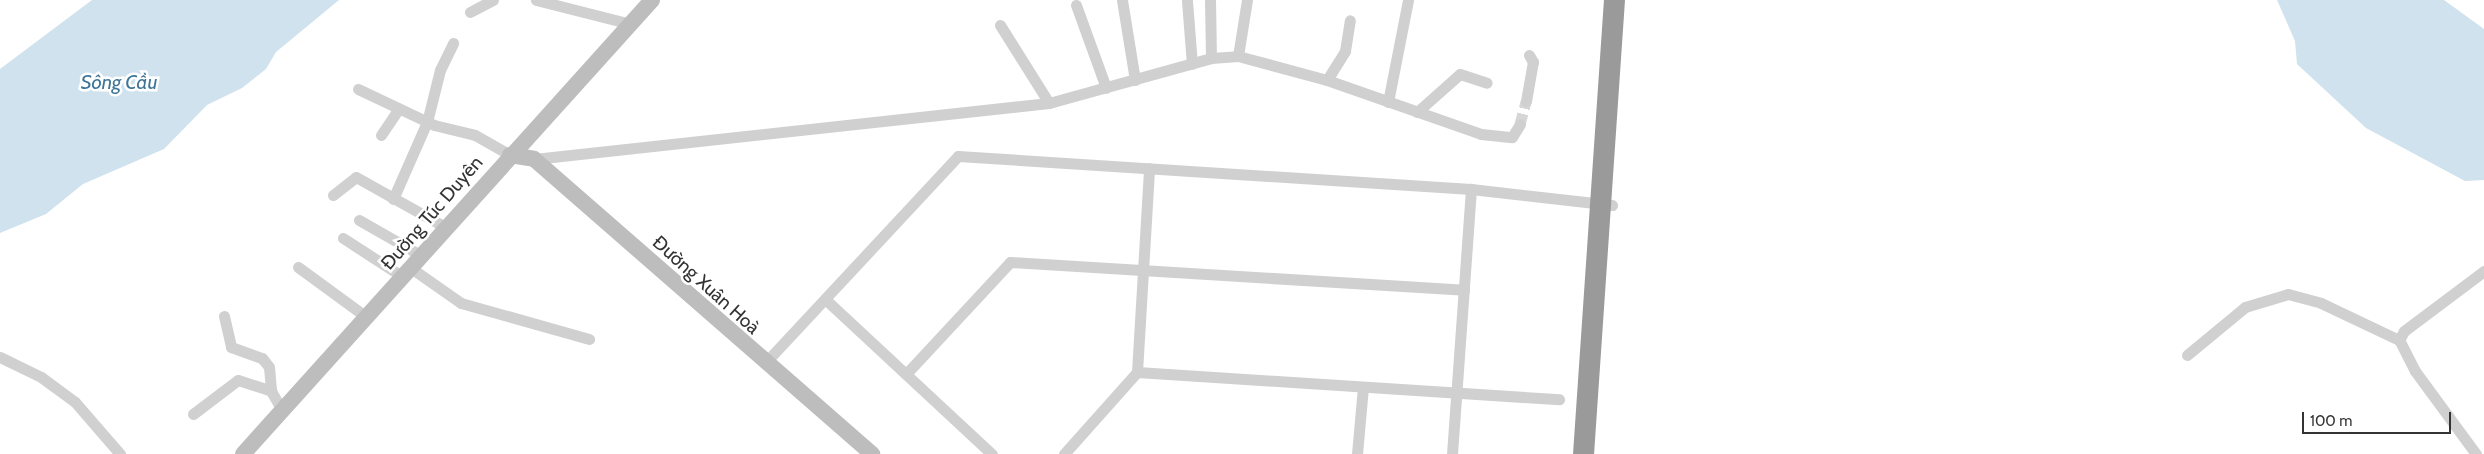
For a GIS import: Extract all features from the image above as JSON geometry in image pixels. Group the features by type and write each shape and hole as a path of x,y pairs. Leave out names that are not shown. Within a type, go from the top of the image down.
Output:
{"highway":[{"path":"1594,454 1607,204 1614,0"},
{"path":"1583,454 1626,0"}],"street":[{"path":"470,12 493,0"},
{"name":"Đường Túc Duyên","path":"242,454 281,408 412,267 510,155 652,0"},
{"path":"1122,0 1135,80"},
{"path":"1210,0 1212,58"},
{"path":"1238,56 1246,0"},
{"path":"1388,102 1408,0"},
{"path":"542,1 567,4 631,24"},
{"path":"1187,1 1192,64"},
{"path":"1076,5 1106,88"},
{"path":"1327,80 1347,47 1350,20"},
{"path":"1000,25 1049,103"},
{"path":"393,199 426,122 443,59 453,43"},
{"path":"1526,101 1533,62 1530,55"},
{"path":"358,89 426,122 475,135 510,155 534,159 1049,103 1212,58 1238,56 1327,80 1486,135 1512,137 1520,124"},
{"path":"1417,112 1460,74 1487,83"},
{"path":"381,135 399,108"},
{"path":"765,363 958,156 1471,189 1607,204"},
{"name":"Đường Xuân Hoà","path":"534,159 765,363 834,416 872,454"},
{"path":"1064,454 1137,372 1149,168"},
{"path":"333,195 356,177 446,228"},
{"path":"1452,454 1471,189"},
{"path":"359,220 412,267 462,303 589,340"},
{"path":"343,238 412,267"},
{"path":"906,374 1010,262 1464,290"},
{"path":"298,267 365,316"},
{"path":"2399,340 2404,331 2484,271"},
{"path":"2187,355 2245,307 2288,294 2322,303 2399,340 2410,364 2476,454"},
{"path":"825,298 992,454"},
{"path":"224,316 231,348 262,358 268,367 272,391 281,408"},
{"path":"0,357 42,377 75,402 120,454"},
{"path":"1137,372 1559,399"},
{"path":"193,414 238,380 272,391"},
{"path":"1357,454 1363,386"}],"water":[{"name":"Sông Cầu","path":"92,0 339,0 276,52 266,69 242,88 207,105 164,149 83,184 46,214 0,233 0,69"},
{"path":"2277,0 2444,0 2484,29 2484,180 2465,181 2366,128 2297,64 2295,41"}],"tunnel":[{"path":"1520,124 1526,101"}]}
